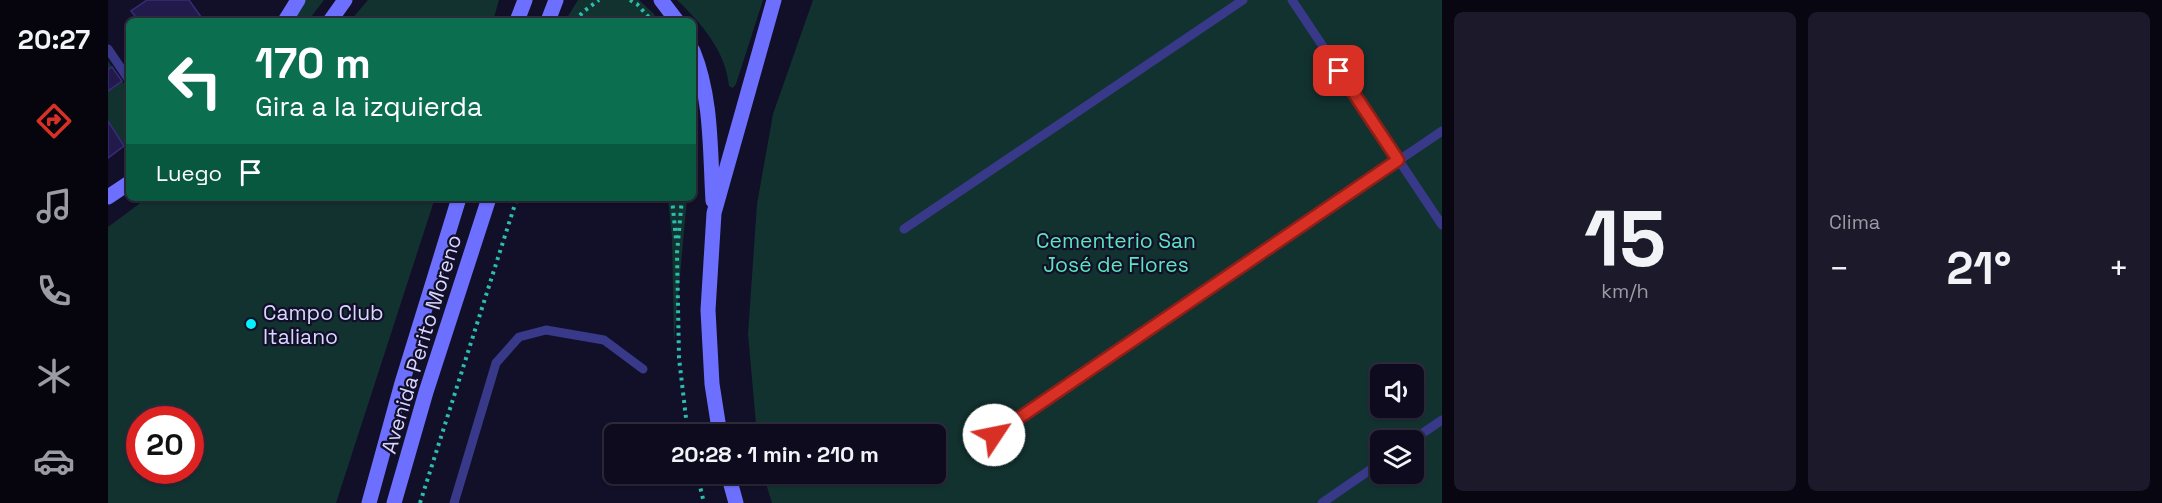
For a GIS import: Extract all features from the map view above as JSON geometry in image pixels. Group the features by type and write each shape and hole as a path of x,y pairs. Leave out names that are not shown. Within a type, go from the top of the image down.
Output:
{"main road":[{"path":"287,18 298,0"},
{"path":"332,18 345,0"},
{"path":"518,18 525,0"},
{"path":"549,18 556,0"},
{"path":"661,0 675,18"},
{"path":"714,213 774,0"},
{"path":"696,58 706,98 714,213 708,310 712,384 718,424"},
{"path":"108,197 126,185"},
{"name":"Avenida Perito Moreno","path":"369,503 402,383 458,201"},
{"name":"Avenida Perito Moreno","path":"394,503 426,392 488,201"},
{"path":"731,484 736,503"}],"lane":[{"path":"904,229 1244,0"},
{"path":"1292,0 1442,225"},
{"path":"108,49 126,76"},
{"path":"994,435 1442,131"},
{"path":"454,503 496,363 519,337 546,330 604,340 644,369"},
{"path":"1424,432 1442,420"},
{"path":"1322,503 1370,470"}],"path":[{"path":"578,18 599,0"},
{"path":"630,0 637,4 649,18"},
{"path":"420,503 515,201"},
{"path":"672,201 677,253 679,358 687,424"},
{"path":"677,253 682,201"},
{"path":"699,484 704,503"}],"green space":[{"path":"304,0 324,0 310,18 292,18"},
{"path":"368,0 499,0 494,18 353,18"},
{"path":"578,0 639,0 656,18 567,18"},
{"path":"677,0 763,0 733,88 729,86 718,49 695,18"},
{"name":"Cementerio San José de Flores","path":"813,0 1442,0 1442,503 772,503 766,484 946,484 946,424 756,424 748,334 757,204 773,114"},
{"path":"108,61 126,87 126,145 108,158"},
{"name":"Campo Club Italiano","path":"143,201 434,201 336,503 108,503 108,227"},
{"path":"668,201 687,201 674,343 672,238"}],"building":[{"path":"147,0 189,0 202,18 137,18 131,11"},
{"path":"112,67 122,81 108,91 108,69"},
{"path":"108,121 124,146 108,158"}],"place":[{"name":"Campo Club Italiano","path":"251,324"}],"route":[{"path":"994,435 1398,160 1339,71"}]}
